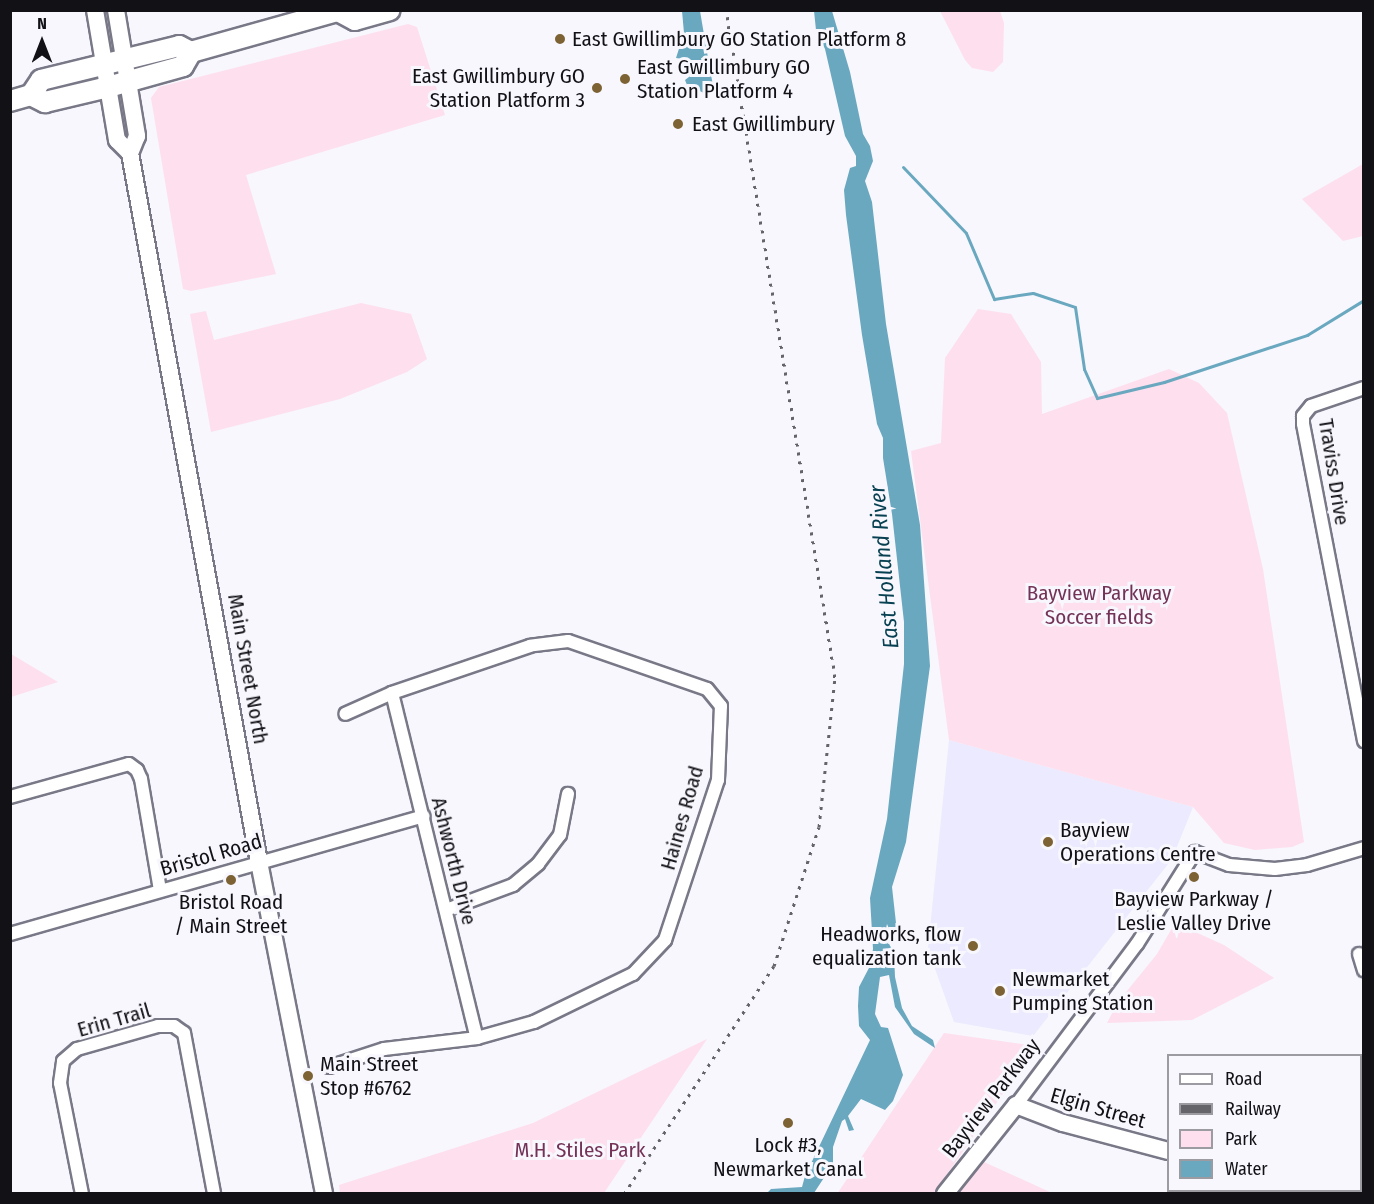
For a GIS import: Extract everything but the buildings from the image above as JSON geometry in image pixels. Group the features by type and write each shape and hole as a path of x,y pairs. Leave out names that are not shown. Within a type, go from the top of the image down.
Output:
{"main road":[{"name":"Main Street North","path":"95,10 117,140 130,153"},
{"name":"Main Street North","path":"116,10 137,136 130,153 259,862 324,1194"},
{"path":"10,101 31,95 41,80 178,46 191,52 339,11 355,20 390,10"},
{"path":"31,95 45,102 129,82 183,66 191,52"},
{"name":"Elgin Street","path":"1016,1105 1063,1123 1167,1151"},
{"name":"Bayview Parkway","path":"945,1194 1016,1105"}],"street":[{"name":"Traviss Drive","path":"1364,388 1311,406 1303,416 1303,424 1364,741"},
{"name":"Haines Road","path":"329,1067 384,1049 477,1038 534,1022 633,974 665,940 718,780 721,706 707,689 568,641 530,646 392,693 345,714"},
{"name":"Ashworth Drive","path":"392,693 477,1038"},
{"path":"10,797 129,764 137,770 141,780 160,890"},
{"path":"446,910 513,885 538,864 560,835 568,794"},
{"name":"Bristol Road","path":"10,934 423,816"},
{"name":"Bayview Parkway","path":"1016,1105 1137,944 1195,852 1228,865 1275,869 1307,865 1364,848"},
{"path":"1359,954 1364,970"},
{"name":"Erin Trail","path":"82,1194 60,1083 63,1061 77,1049 158,1026 174,1026 184,1033 214,1194"}],"shaded area":[{"path":"949,740 1193,807 1172,859 1033,1036 954,1022 928,949"}],"green space":[{"path":"940,11 1000,11 1004,23 1003,62 993,72 972,68 965,60"},
{"path":"408,24 417,27 445,115 246,175 276,274 191,291 183,289 151,98 159,87"},
{"path":"1363,164 1363,236 1343,241 1302,199"},
{"path":"361,303 411,314 427,359 407,372 340,399 211,432 190,314 206,311 214,340"},
{"name":"Bayview Parkway Soccer fields","path":"978,309 1011,314 1041,362 1042,414 1169,369 1199,383 1227,413 1263,569 1304,842 1292,847 1255,850 1224,843 1193,807 949,740 911,451 941,443 945,358"},
{"path":"11,654 58,682 11,697"},
{"path":"1175,923 1224,945 1274,978 1192,1020 1107,1023 1118,1002 1157,954"},
{"path":"944,1033 1036,1046 934,1193 837,1194"},
{"name":"M.H. Stiles Park","path":"707,1039 604,1193 340,1193 339,1185 533,1123"},
{"path":"984,1162 1052,1193 957,1193"}],"water":[{"path":"682,11 700,11 708,58 701,58 705,73 711,75 714,90 706,94 687,85 685,80 698,70 697,61 676,58 684,33"},
{"path":"814,11 832,11 850,72 863,134 870,146 873,161 865,181 872,202 886,324 920,525 930,666 906,842 892,887 898,941 892,936 887,924 883,942 888,942 894,953 895,977 902,1008 912,1026 933,1040 935,1048 914,1034 895,1007 889,975 880,977 875,1014 881,1027 888,1028 903,1075 893,1101 885,1110 861,1099 848,1116 854,1130 849,1131 845,1119 842,1121 833,1147 833,1164 814,1193 766,1194 771,1189 802,1187 805,1176 870,1040 859,1026 859,987 870,966 873,949 870,898 887,819 904,664 904,622 892,514 883,458 883,438 877,424 862,335 846,215 844,190 850,168 856,166 856,156 845,136 825,49 816,30"}],"waterway":[{"path":"903,167 966,233 994,299 1033,293 1075,307 1084,369 1097,398 1164,382 1307,335 1364,300"}],"railway":[{"path":"624,1194 774,966 819,827 835,677 726,10"}],"place":[{"name":"East Gwillimbury GO Station Platform 8","path":"560,39"},
{"name":"East Gwillimbury GO Station Platform 4","path":"625,79"},
{"name":"East Gwillimbury GO Station Platform 3","path":"597,88"},
{"name":"East Gwillimbury","path":"678,124"},
{"name":"Bayview Operations Centre","path":"1048,842"},
{"name":"Bayview Parkway / Leslie Valley Drive","path":"1194,877"},
{"name":"Bristol Road / Main Street","path":"231,880"},
{"name":"Headworks, flow equalization tank","path":"973,946"},
{"name":"Newmarket Pumping Station","path":"1000,991"},
{"name":"Main Street Stop #6762","path":"308,1076"},
{"name":"Lock #3, Newmarket Canal","path":"788,1123"}],"water label":[{"name":"East Holland River","path":"884,567"}]}
